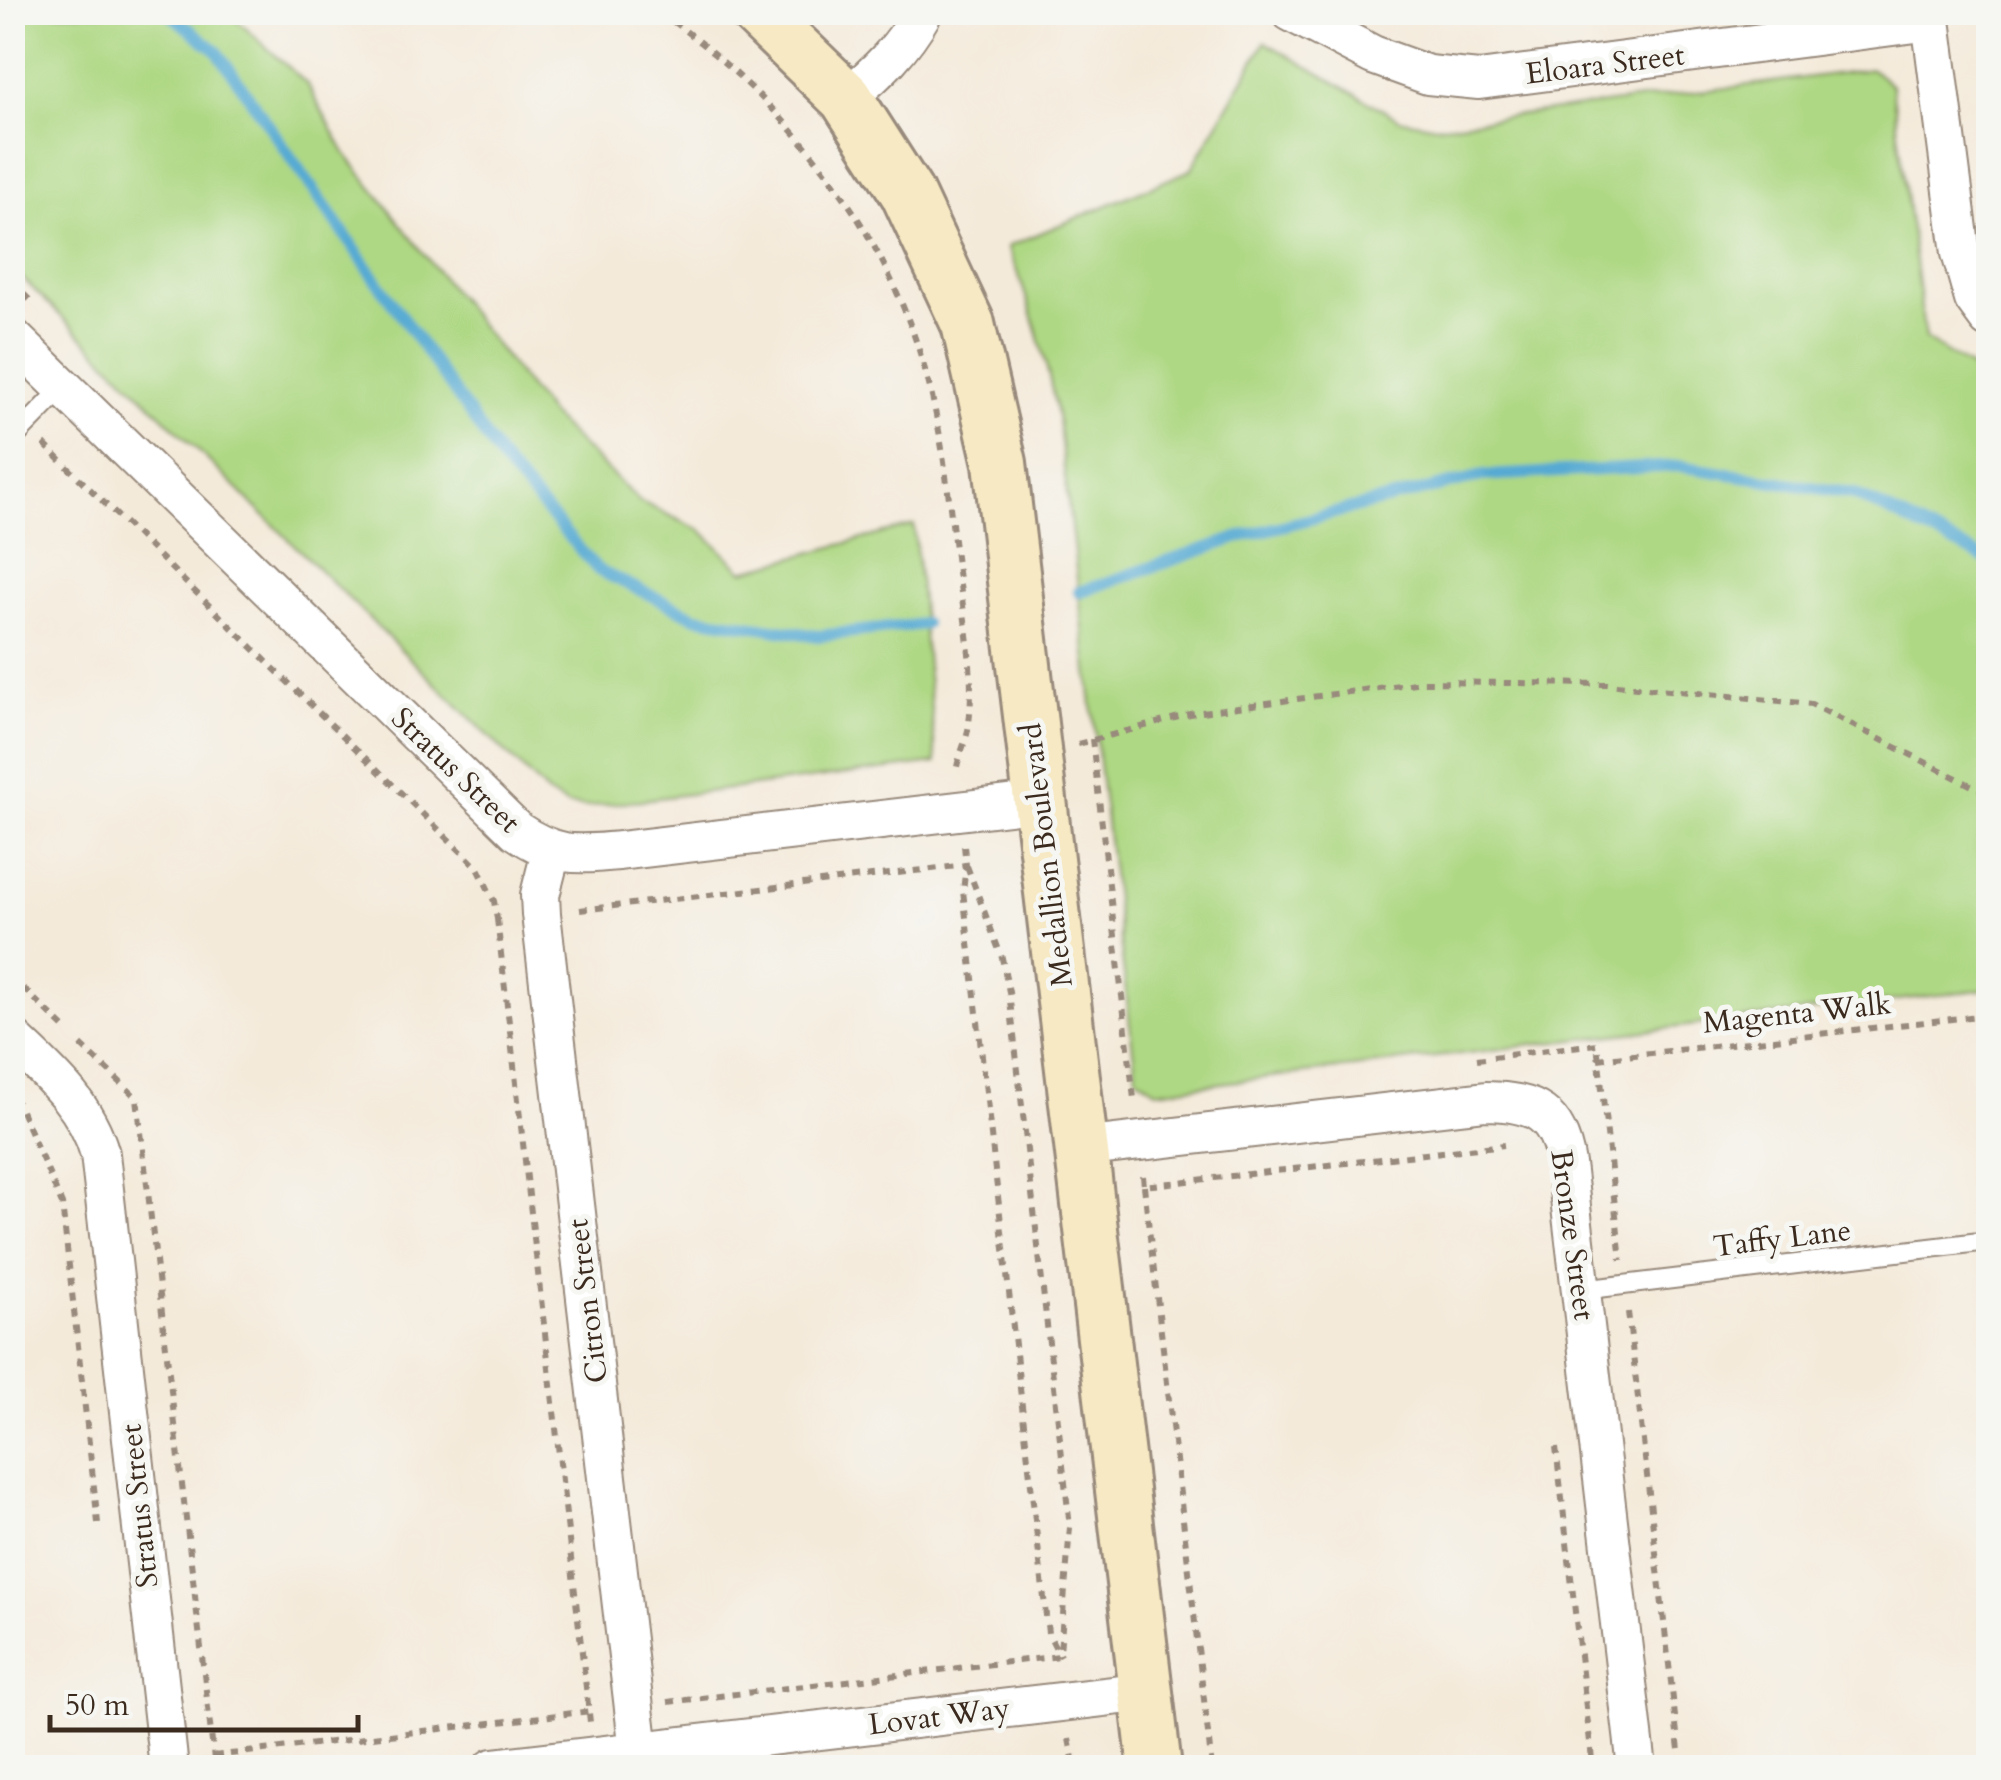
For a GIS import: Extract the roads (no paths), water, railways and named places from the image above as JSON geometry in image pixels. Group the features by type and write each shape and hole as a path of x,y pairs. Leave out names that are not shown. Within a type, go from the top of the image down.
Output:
{"street":[{"name":"Medallion Boulevard","path":"757,12 846,98 907,192 968,324 1000,463 1155,1768"},
{"path":"846,98 887,65 923,12"},
{"name":"Eloara Street","path":"1291,12 1372,55 1428,75 1479,80 1930,17"},
{"path":"1930,17 1962,252 1974,299 1988,318"},
{"name":"Stratus Street","path":"12,337 517,831 551,852 579,855 619,851 1038,780"},
{"name":"Citron Street","path":"551,852 540,895 639,1751"},
{"name":"Stratus Street","path":"12,1038 79,1106 100,1154 169,1768"},
{"name":"Bronze Street","path":"1080,1148 1486,1101 1530,1107 1554,1124 1564,1150 1638,1768"},
{"name":"Lovat Way","path":"493,1768 1147,1692"}],"lane":[{"path":"12,440 64,388"},
{"name":"Taffy Lane","path":"1582,1290 1988,1241"}],"waterway":[{"path":"168,12 217,51 503,462 598,570 696,617 818,636 924,624"},
{"path":"1079,592 1246,535 1482,476 1680,466 1854,494 1988,560"}]}
